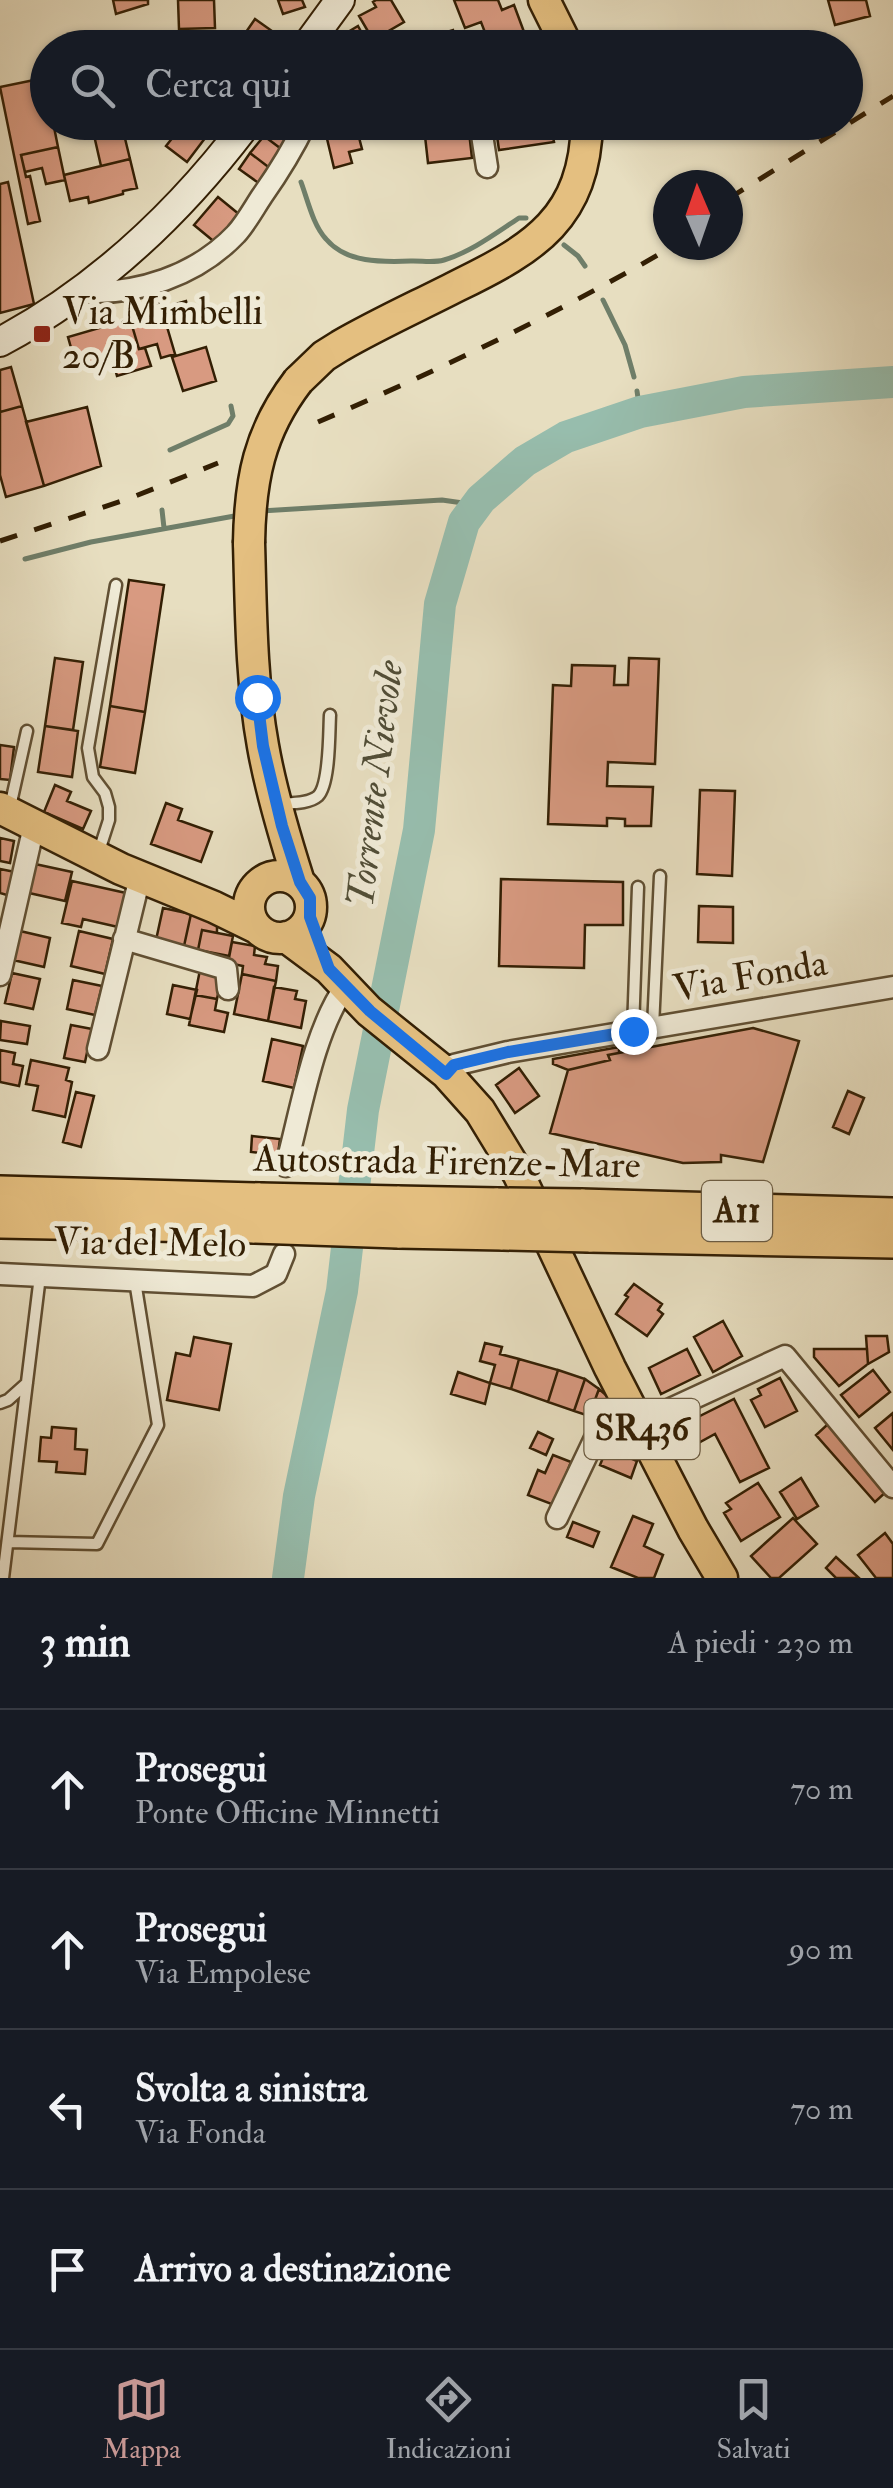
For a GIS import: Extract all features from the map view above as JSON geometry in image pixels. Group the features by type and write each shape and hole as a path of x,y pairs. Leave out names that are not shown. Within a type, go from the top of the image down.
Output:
{"highway":[{"path":"0,1181 110,1197"},
{"name":"Autostrada Firenze-Mare","path":"0,1194 110,1197 257,1213"},
{"name":"Autostrada Firenze-Mare","path":"0,1220 257,1213 585,1221 893,1240"},
{"name":"Autostrada Firenze-Mare","path":"585,1221 893,1216"}],"main road":[{"path":"321,30 340,0"},
{"path":"544,0 559,30"},
{"path":"0,342 81,292 164,221 234,140"},
{"path":"279,815 256,904 267,935 286,937 298,932 310,917 310,898 300,882 279,815 263,746 250,585 252,488 264,438 274,416 298,382 324,356 503,264 538,240 576,189 586,140"},
{"path":"14,815 97,857 214,907 256,904 282,876 300,882"},
{"name":"SR436","path":"310,917 337,978"},
{"name":"SR436","path":"286,937 446,1074 480,1111 519,1175 610,1368 722,1578"}],"street":[{"path":"81,292 124,292 183,273 213,254 237,233 298,140"},
{"path":"483,140 487,167"},
{"path":"0,975 14,815"},
{"path":"98,1049 140,876"},
{"path":"124,939 226,968 228,989"},
{"path":"286,1166 322,1028 335,1001 337,978"},
{"name":"Via Fonda","path":"446,1074 454,1065 508,1052 893,987"},
{"name":"Via del Melo","path":"0,1274 253,1286 276,1274 284,1254"},
{"path":"557,1518 596,1436 640,1423 784,1356 891,1481"}],"lane":[{"path":"97,857 110,807 94,777 88,748 116,585"},
{"path":"279,815 319,795 324,784 330,714"},
{"path":"14,815 26,731"},
{"path":"643,1030 660,876"},
{"path":"638,887 643,1030"},
{"path":"3,1578 40,1276"},
{"path":"8,1542 97,1544 158,1425 135,1281"},
{"path":"0,1403 26,1383"}],"building":[{"path":"113,0 148,0 148,4 116,14"},
{"path":"178,0 214,0 215,28 179,29"},
{"path":"278,0 302,0 305,7 283,14"},
{"path":"391,0 404,22 390,30 367,30 359,16 376,7 373,2"},
{"path":"454,0 498,0 502,10 514,5 523,30 484,30 481,22 465,28"},
{"path":"828,0 866,0 870,16 835,25"},
{"path":"255,19 271,30 247,30"},
{"path":"30,81 30,140 57,140 58,147 21,155 40,221 28,224 0,87"},
{"path":"95,140 125,140 130,159 101,166"},
{"path":"171,140 204,140 187,162 166,146"},
{"path":"261,140 269,140 284,151 271,169 250,153"},
{"path":"269,140 292,140 284,151"},
{"path":"327,140 360,140 362,149 349,152 352,163 334,168"},
{"path":"425,140 470,140 472,158 428,163"},
{"path":"498,140 554,142 499,150"},
{"path":"58,147 65,180 46,184 42,168 25,172 21,155"},
{"path":"250,153 271,169 260,184 239,169"},
{"path":"130,159 137,188 89,203 88,197 70,201 64,175"},
{"path":"8,182 34,304 0,313 0,184"},
{"path":"218,197 240,215 217,244 194,225"},
{"path":"186,301 191,319 167,327 161,308"},
{"path":"160,303 175,354 161,358 157,344 139,349 128,312"},
{"path":"130,319 139,349 145,348 151,366 117,376 112,358 77,369 68,337"},
{"path":"206,347 216,381 183,391 172,357"},
{"path":"11,367 22,406 0,412 0,370"},
{"path":"22,406 44,486 6,497 0,475 0,412"},
{"path":"87,407 101,466 44,486 26,422"},
{"path":"129,580 164,585 145,712 110,706"},
{"path":"55,658 83,662 73,730 45,726"},
{"path":"629,658 659,659 655,764 608,762 607,786 653,787 651,826 625,826 625,819 607,818 607,826 548,824 553,685 571,686 572,665 615,666 614,685 628,685"},
{"path":"110,706 145,712 135,773 100,767"},
{"path":"45,726 78,731 72,777 38,772"},
{"path":"0,745 14,747 10,780 0,779"},
{"path":"55,785 71,792 67,801 91,811 83,829 44,812"},
{"path":"700,790 735,791 732,876 697,874"},
{"path":"166,803 182,809 178,820 212,832 201,862 151,844"},
{"path":"0,838 14,841 10,863 0,861"},
{"path":"35,864 72,872 65,901 29,893"},
{"path":"0,869 15,872 10,896 0,893"},
{"path":"501,879 623,882 623,925 585,925 584,968 499,966"},
{"path":"72,881 126,893 118,927 83,919 81,927 62,923"},
{"path":"699,906 733,907 733,943 698,942"},
{"path":"163,908 191,914 184,946 156,940"},
{"path":"191,914 217,924 217,933 202,930 198,950 184,946"},
{"path":"202,930 233,936 229,956 198,950"},
{"path":"20,931 50,938 44,967 13,960"},
{"path":"79,931 113,939 105,974 71,966"},
{"path":"232,942 255,946 254,955 267,957 265,964 278,966 276,981 242,974 243,966 228,963"},
{"path":"200,970 222,974 217,999 195,995"},
{"path":"12,973 40,979 33,1009 5,1003"},
{"path":"242,974 276,981 268,1021 234,1014"},
{"path":"73,980 102,986 95,1015 67,1009"},
{"path":"173,985 197,990 190,1019 167,1014"},
{"path":"274,987 297,991 295,999 306,1001 301,1028 268,1021"},
{"path":"195,995 217,999 215,1010 228,1013 224,1032 189,1025"},
{"path":"1,1021 30,1026 27,1044 0,1040"},
{"path":"71,1025 92,1029 85,1062 64,1058"},
{"path":"753,1028 799,1041 763,1162 721,1155 721,1162 683,1163 550,1133 568,1070 610,1060 608,1055"},
{"path":"272,1039 303,1046 294,1088 263,1081"},
{"path":"619,1047 619,1053 608,1055 610,1060 568,1070 553,1064 553,1059"},
{"path":"0,1050 15,1053 13,1064 23,1066 19,1086 0,1082"},
{"path":"31,1060 69,1068 66,1080 72,1082 65,1117 33,1110 38,1086 26,1084"},
{"path":"519,1068 539,1096 515,1113 496,1085"},
{"path":"848,1091 864,1098 849,1134 833,1127"},
{"path":"76,1092 94,1096 81,1147 63,1142"},
{"path":"252,1136 280,1139 278,1155 251,1152"},
{"path":"634,1284 662,1304 658,1310 663,1314 647,1336 616,1314"},
{"path":"723,1321 742,1356 713,1372 694,1337"},
{"path":"866,1336 887,1336 889,1352 868,1364"},
{"path":"194,1337 231,1344 219,1410 167,1400 176,1353 190,1356"},
{"path":"485,1343 502,1347 500,1354 519,1359 511,1389 490,1383 495,1365 480,1361"},
{"path":"687,1349 700,1375 661,1394 649,1368"},
{"path":"814,1349 867,1349 868,1364 839,1386 814,1357"},
{"path":"519,1359 558,1370 548,1402 511,1389"},
{"path":"558,1370 585,1379 574,1411 548,1402"},
{"path":"873,1370 890,1392 859,1417 841,1395"},
{"path":"458,1372 490,1383 485,1404 451,1394"},
{"path":"780,1378 797,1411 765,1427 751,1400 761,1395 758,1389"},
{"path":"585,1379 599,1389 589,1416 574,1411"},
{"path":"599,1389 614,1402 605,1420 589,1416"},
{"path":"734,1399 769,1468 740,1482 715,1434 691,1447 680,1426"},
{"path":"893,1413 893,1450 875,1428"},
{"path":"828,1424 887,1491 875,1502 816,1435"},
{"path":"52,1427 76,1429 75,1449 87,1450 85,1474 56,1472 57,1462 39,1461 41,1437 51,1438"},
{"path":"538,1432 553,1439 546,1455 530,1448"},
{"path":"607,1448 637,1461 631,1478 600,1465"},
{"path":"553,1455 571,1462 554,1505 528,1495 538,1470 545,1473"},
{"path":"801,1478 818,1506 797,1519 780,1492"},
{"path":"758,1483 780,1517 741,1541 724,1513 731,1509 726,1503"},
{"path":"633,1516 653,1524 644,1546 663,1555 654,1578 638,1578 611,1567"},
{"path":"793,1518 817,1544 779,1578 771,1578 751,1556"},
{"path":"573,1522 599,1532 593,1547 567,1537"},
{"path":"885,1533 893,1544 893,1578 876,1578 858,1555"},
{"path":"836,1557 859,1578 836,1578 826,1568"}],"waterway":[{"path":"301,182 321,233 344,253 366,260 444,260 474,247 519,218 526,218"},
{"path":"564,245 585,266"},
{"path":"603,300 625,345 634,377"},
{"name":"Torrente Nievole","path":"288,1578 299,1496 342,1291 363,1110 419,830 440,604 464,522 481,499 525,461 566,437 640,412 744,392 893,382"},
{"path":"637,391 640,412"},
{"path":"170,450 228,424 233,416 231,406"},
{"path":"261,511 442,500 477,505"},
{"path":"162,510 164,528"},
{"path":"25,559 91,542 240,515"}],"railway":[{"path":"863,115 893,96"},
{"path":"743,190 823,140"},
{"path":"318,422 499,339 653,257"},
{"path":"0,541 128,499 218,463"}],"place":[{"name":"Via Mimbelli 20/B","path":"42,334"}],"route":[{"path":"257,697 263,746 282,826 300,882 310,898 314,934 329,969 370,1011 446,1074 454,1065 508,1052 633,1031"}]}
